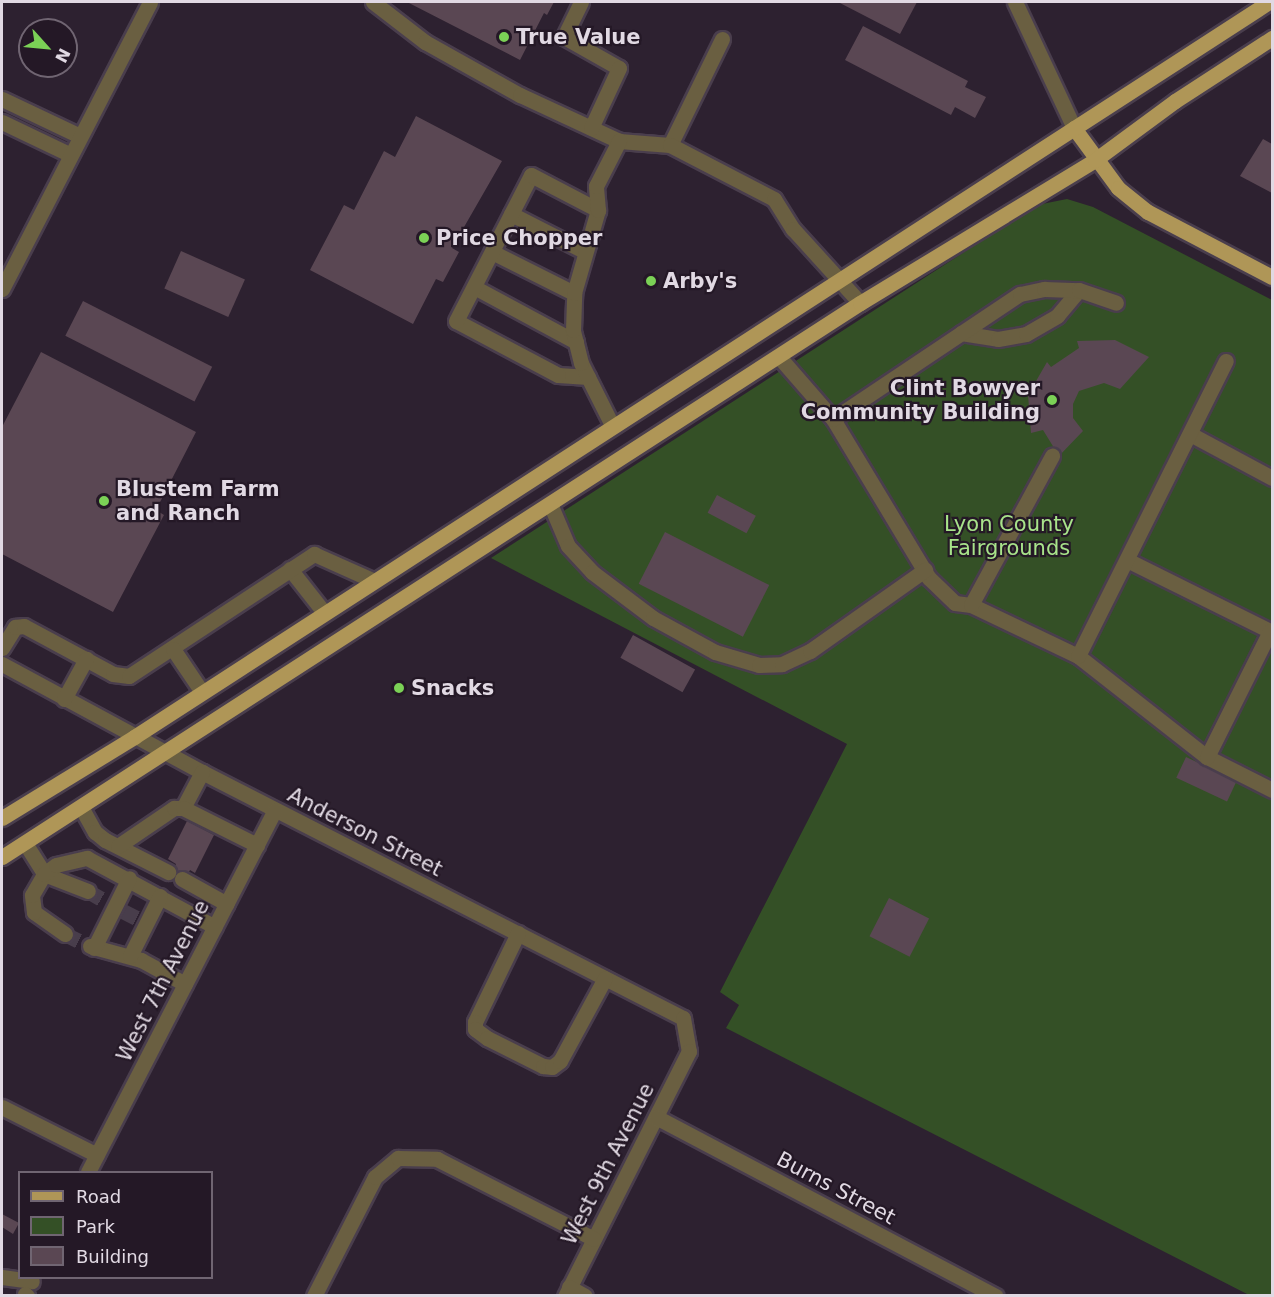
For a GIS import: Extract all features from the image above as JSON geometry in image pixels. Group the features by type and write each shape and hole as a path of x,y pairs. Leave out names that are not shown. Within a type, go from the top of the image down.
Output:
{"main road":[{"path":"2,818 134,737 323,611 1269,2"},
{"path":"2,857 167,754 780,358 860,303 1095,160 1175,101 1272,38"},
{"path":"1074,128 1095,160 1118,188 1148,212 1272,277"}],"street":[{"path":"2,289 150,2"},
{"path":"581,2 564,37 619,68 591,128"},
{"path":"1015,2 1074,128"},
{"path":"378,3 425,42 520,95 619,141 670,145 774,199 793,230 860,303"},
{"path":"670,145 722,39"},
{"path":"2,99 80,136"},
{"path":"2,122 71,155"},
{"path":"612,425 588,377 576,342 574,293 584,251 598,210 596,186 619,141"},
{"path":"588,377 558,375 456,321 531,176 598,210"},
{"path":"511,214 584,251"},
{"path":"492,252 574,293"},
{"path":"474,287 576,342"},
{"path":"833,419 1020,294 1044,289 1079,290 1116,303"},
{"path":"961,333 998,339 1026,334 1058,316 1079,290"},
{"path":"780,358 833,419 925,570 955,603 971,605 1078,656 1207,757 1272,790"},
{"path":"1078,656 1226,361"},
{"path":"1190,434 1272,478"},
{"path":"971,605 1052,456"},
{"path":"550,506 568,546 592,572 653,618 715,652 759,664 782,664 810,651 925,570"},
{"path":"2,648 15,627 24,626 112,674 129,676 314,554 372,580"},
{"path":"1127,560 1270,631 1207,757"},
{"path":"290,569 323,611"},
{"path":"173,649 202,692"},
{"path":"64,699 86,659"},
{"name":"Anderson Street","path":"2,664 134,737 683,1018 689,1051"},
{"path":"183,808 202,772"},
{"path":"81,807 95,832 227,904"},
{"path":"118,846 174,808 183,808 257,845"},
{"name":"West 7th Avenue","path":"89,1171 275,810"},
{"path":"25,843 44,874 88,891"},
{"path":"65,934 34,912 32,895 44,874 69,859 87,858 129,878 215,927"},
{"path":"129,878 92,947 129,956 185,984"},
{"path":"129,956 142,921 160,896"},
{"path":"518,933 476,1022 475,1029 487,1038 543,1066 552,1066 560,1061 605,978"},
{"name":"West 9th Avenue","path":"567,1291 689,1051"},
{"path":"2,1107 97,1155"},
{"name":"Burns Street","path":"656,1117 996,1296"},
{"path":"314,1296 375,1178 390,1162 407,1156 437,1159 594,1239"},
{"path":"2,1277 28,1289"},
{"path":"567,1291 585,1296"}],"green space":[{"name":"Lyon County Fairgrounds","path":"1067,199 1093,207 1272,300 1272,1295 1249,1295 726,1028 739,1005 720,992 847,744 491,558 1037,205"}],"building":[{"name":"True Value","path":"407,2 554,2 547,15 544,13 520,60"},
{"path":"838,2 917,2 900,34"},
{"path":"863,26 968,81 965,87 986,97 975,118 955,107 951,115 845,60"},
{"path":"416,116 502,161 452,248 459,252 443,282 436,279 413,324 310,270 344,205 354,210 384,151 395,157"},
{"path":"1263,139 1272,144 1272,193 1240,176"},
{"path":"181,251 245,279 228,317 164,288"},
{"path":"83,301 212,367 194,402 65,336"},
{"name":"Clint Bowyer Community Building","path":"1115,340 1149,357 1120,389 1104,383 1079,391 1073,404 1073,418 1083,431 1059,456 1043,430 1031,433 1028,395 1047,362 1051,367 1079,348 1077,341"},
{"path":"41,352 196,432 156,510 164,515 113,612 2,554 2,427"},
{"path":"717,495 756,516 746,533 708,513"},
{"path":"665,532 769,585 743,637 639,584"},
{"path":"633,635 695,669 682,692 620,658"},
{"path":"1186,757 1237,781 1227,802 1176,778"},
{"path":"187,821 214,835 195,873 190,870 182,885 169,879 176,864 168,859"},
{"path":"889,898 929,918 910,957 869,936"},
{"path":"2,1214 18,1222 13,1234 2,1227"}],"tunnel":[{"path":"88,891 105,901"},
{"path":"123,911 137,918"},
{"path":"65,934 90,946"}],"place":[{"name":"True Value","path":"504,37"},
{"name":"Price Chopper","path":"424,238"},
{"name":"Arby's","path":"651,281"},
{"name":"Clint Bowyer Community Building","path":"1052,400"},
{"name":"Blustem Farm and Ranch","path":"104,501"},
{"name":"Snacks","path":"399,688"}]}
